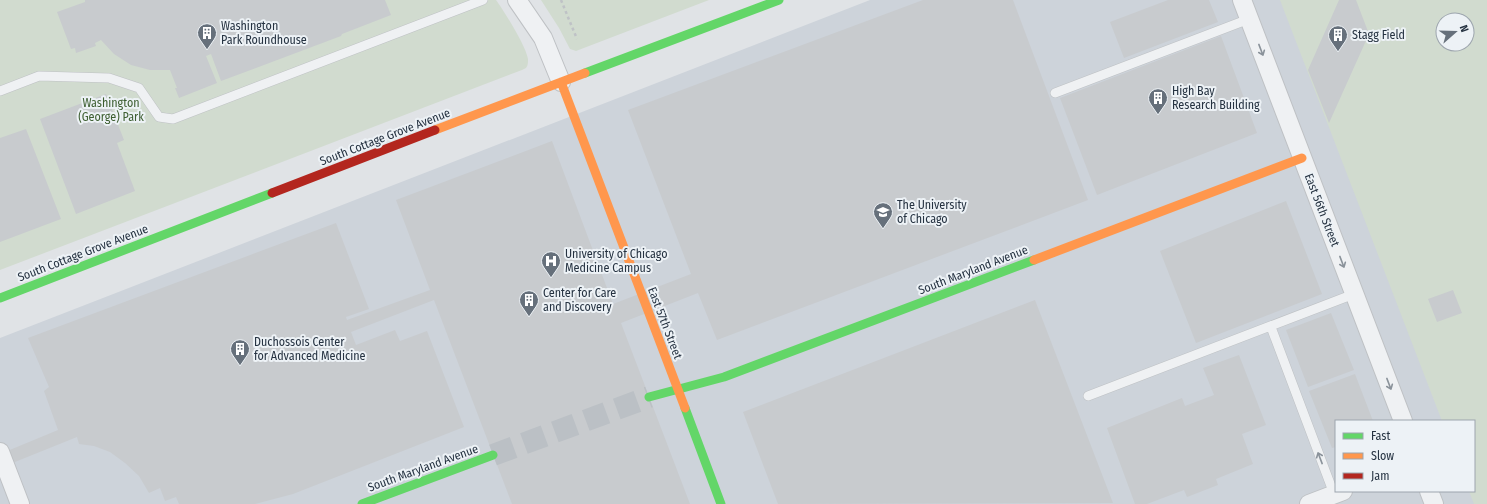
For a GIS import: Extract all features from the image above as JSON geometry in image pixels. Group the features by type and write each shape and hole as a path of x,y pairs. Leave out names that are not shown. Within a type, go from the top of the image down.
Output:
{"street":[{"path":"517,0 543,38 561,82"},
{"name":"South Cottage Grove Avenue","path":"0,298 561,82 779,0"},
{"name":"East 56th Street","path":"1242,0 1403,420"},
{"name":"East 57th Street","path":"561,82 722,504"},
{"name":"South Maryland Avenue","path":"649,397 724,377 1302,158"},
{"path":"0,452 17,503"},
{"name":"South Maryland Avenue","path":"362,504 493,455"},
{"path":"1429,492 1434,504"},
{"path":"1309,504 1339,493"}],"lane":[{"path":"0,91 39,76 109,78 139,88 159,117 172,118 483,0"},
{"path":"1055,93 1249,19"},
{"path":"1088,396 1354,294"},
{"path":"1271,326 1335,483"}],"path":[{"path":"561,0 577,40"}],"shaded area":[{"name":"The University of Chicago","path":"870,0 1487,0 1487,504 0,504 0,338"}],"green space":[{"name":"Washington (George) Park","path":"0,0 496,0 519,38 526,53 528,63 526,68 522,70 0,270"},
{"path":"541,0 709,0 576,51 570,49 559,28"},
{"path":"1280,0 1487,0 1487,504 1474,504 1469,492 1475,492 1475,420 1442,420"}],"building":[{"name":"Washington Park Roundhouse","path":"85,0 385,0 391,15 342,34 341,36 221,81 211,54 206,56 217,83 179,98 170,70 150,70 131,65 114,54 101,40 95,43 96,46 76,53 75,48 71,49 57,12 85,2"},
{"name":"University of Chicago Medicine Campus","path":"923,0 1013,0 1088,200 717,340 698,293 621,323 690,504 512,504 434,300 351,332 356,345 395,330 400,341 427,331 464,427 293,494 255,504 179,504 176,497 165,501 160,488 149,493 139,476 125,463 110,452 94,446 79,444 77,437 0,468 0,454 58,430 44,391 49,387 28,338 336,223 369,309 346,317 347,320 430,290 396,200 552,141 613,304 691,274 628,110"},
{"path":"1168,0 1209,0 1218,22 1124,58 1110,22"},
{"name":"Stagg Field","path":"1339,0 1356,0 1369,34 1329,123 1308,70"},
{"name":"High Bay Research Building","path":"1221,36 1257,133 1097,195 1060,98"},
{"path":"106,94 124,140 117,143 135,191 76,214 40,119"},
{"path":"26,129 61,219 0,242 0,138"},
{"path":"1286,201 1322,294 1196,343 1160,251"},
{"path":"1453,290 1462,313 1437,322 1428,299"},
{"path":"1035,300 1113,503 778,504 743,412"},
{"path":"1331,313 1354,370 1308,387 1286,330"},
{"path":"1239,355 1266,425 1242,434 1253,464 1216,479 1218,485 1187,497 1184,490 1147,504 1135,504 1107,428 1182,398 1185,406 1214,395 1203,368"},
{"path":"1355,374 1373,420 1335,420 1335,447 1332,448 1309,391"}],"tunnel":[{"path":"493,455 649,397"}],"traffic: fast":[{"path":"585,73 779,0"},
{"path":"0,298 272,193"},
{"path":"649,397 724,377 1034,260"},
{"path":"685,408 721,504"},
{"path":"362,504 493,455"}],"traffic: slow":[{"path":"435,130 585,73"},
{"path":"561,82 685,408"},
{"path":"1034,260 1302,158"}],"traffic: jam":[{"path":"272,193 435,130"}],"place":[{"name":"Washington Park Roundhouse","path":"207,50"},
{"name":"Stagg Field","path":"1338,52"},
{"name":"High Bay Research Building","path":"1158,115"},
{"name":"The University of Chicago","path":"883,229"},
{"name":"University of Chicago Medicine Campus","path":"551,278"},
{"name":"Center for Care and Discovery","path":"529,317"},
{"name":"Duchossois Center for Advanced Medicine","path":"240,366"}]}
